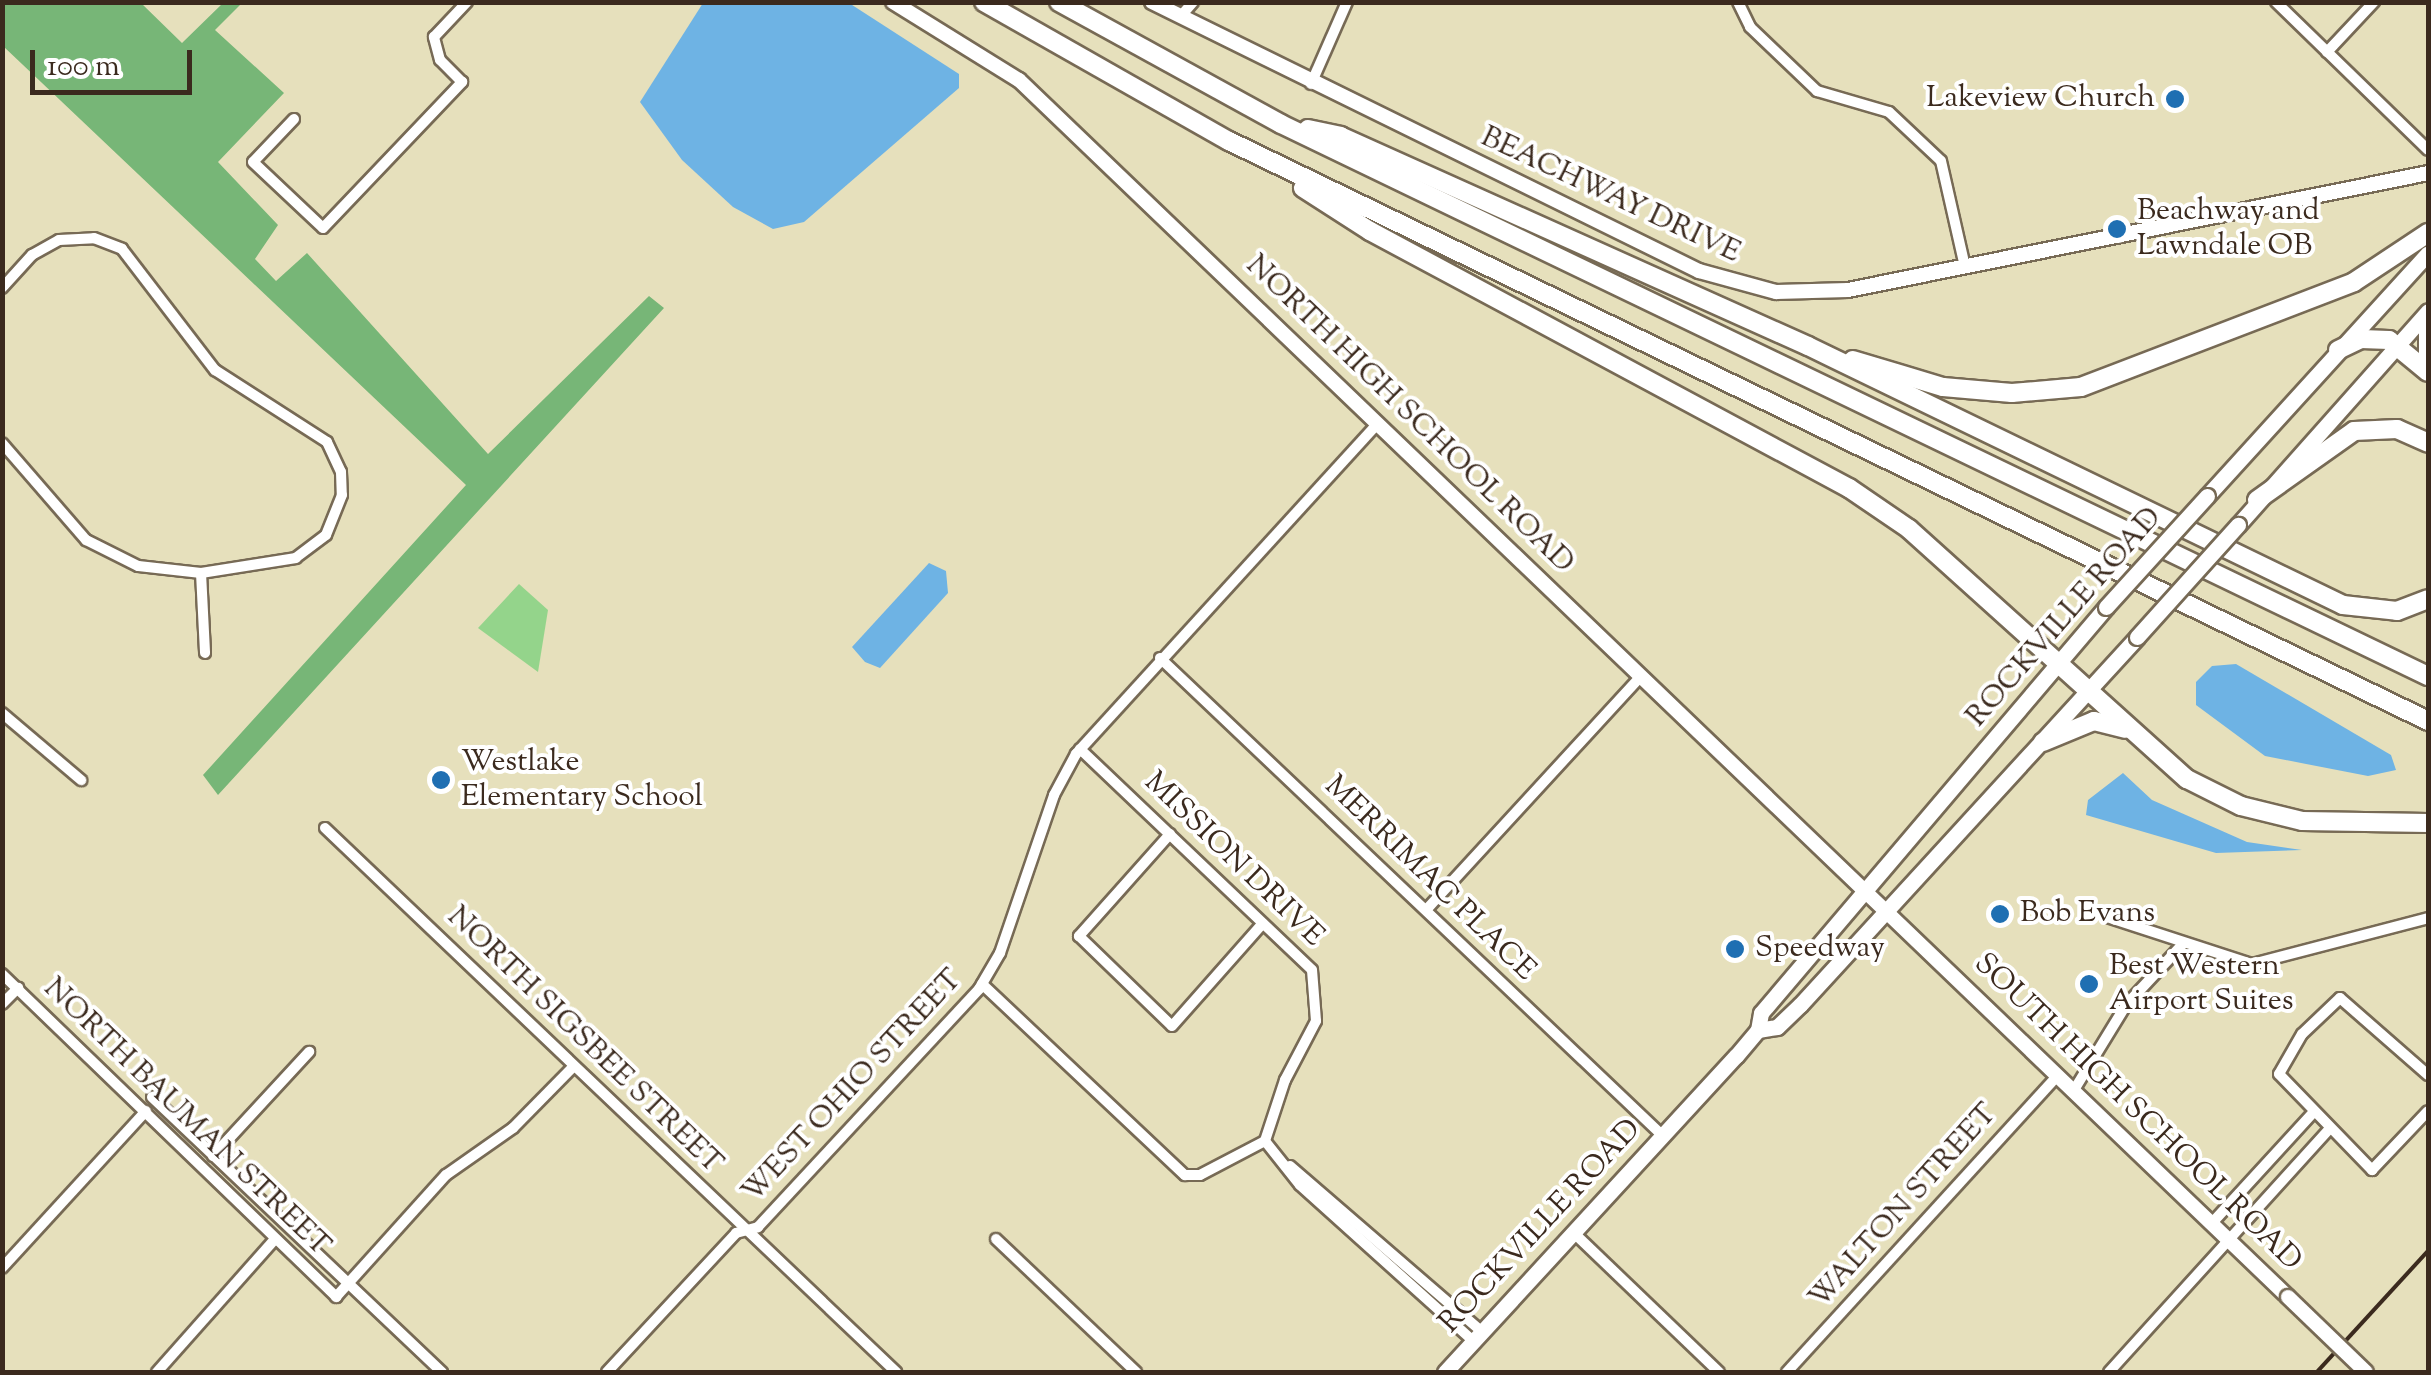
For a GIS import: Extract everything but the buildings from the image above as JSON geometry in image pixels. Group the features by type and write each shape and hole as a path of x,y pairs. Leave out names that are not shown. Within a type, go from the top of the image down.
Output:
{"highway":[{"path":"984,2 1230,141 1370,232 1849,488 1910,529 2187,779 2241,806 2302,822 2428,823"},
{"path":"1060,2 1281,124 2428,676"},
{"path":"1281,124 1340,136 1808,346 2343,606 2398,611 2428,599"},
{"path":"1230,141 2428,721"},
{"path":"1808,346 1943,387 2012,392 2081,387 2354,282 2428,233"},
{"path":"2428,322 2428,354"},
{"path":"2338,350 2361,339 2398,343 2428,372"},
{"path":"2257,500 2354,431 2398,429 2428,443"},
{"path":"2043,742 2094,721 2140,735"}],"main road":[{"name":"ROCKVILLE ROAD","path":"1758,1030 1761,1013 1869,893 2106,607 2428,254"},
{"name":"ROCKVILLE ROAD","path":"1445,1372 1758,1030 1788,1016 2043,742 2428,311"}],"street":[{"path":"294,119 253,162 323,228 462,82 440,60 434,37 467,2"},
{"name":"NORTH HIGH SCHOOL ROAD","path":"893,2 1018,80 1869,893"},
{"name":"BEACHWAY DRIVE","path":"1152,2 1311,84 1736,285 1824,293 2428,174"},
{"path":"1180,17 1193,2"},
{"path":"1311,84 1348,2"},
{"path":"1738,2 1750,27 1814,89 1889,112 1941,161 1964,267"},
{"path":"2276,2 2428,150"},
{"path":"2327,52 2374,2"},
{"path":"2,288 54,242 84,237 114,244 138,262 215,370 311,427 331,448 342,495 334,523 316,545 286,560 202,573 138,566 98,549 2,443"},
{"name":"WEST OHIO STREET","path":"607,1372 736,1233 758,1227 982,984 1004,943 1054,795 1080,749 1378,423"},
{"path":"202,573 205,653"},
{"name":"MERRIMAC PLACE","path":"1160,658 1663,1136"},
{"path":"1426,910 1641,676"},
{"path":"2,713 81,780"},
{"name":"MISSION DRIVE","path":"1080,749 1312,970 1319,996 1316,1021 1285,1080 1264,1141"},
{"name":"NORTH SIGSBEE STREET","path":"324,828 896,1372"},
{"path":"1170,834 1079,936 1172,1026 1263,923"},
{"name":"SOUTH HIGH SCHOOL ROAD","path":"1869,893 2366,1372"},
{"path":"2107,918 2182,945 2258,964 2428,918"},
{"path":"2074,1090 2126,1004 2182,945"},
{"name":"NORTH BAUMAN STREET","path":"2,974 336,1297 347,1284"},
{"path":"982,984 1185,1175 1264,1141 1290,1166 1300,1186 1477,1336"},
{"path":"2,1004 18,988"},
{"path":"2428,1076 2340,998 2302,1034 2279,1069 2281,1082 2372,1170 2428,1111"},
{"path":"213,1156 308,1052"},
{"path":"347,1284 446,1176 513,1128 574,1066"},
{"name":"WALTON STREET","path":"1787,1372 2058,1075"},
{"name":"NORTH BAUMAN STREET","path":"152,1097 442,1372"},
{"path":"2,1268 143,1111 167,1112"},
{"path":"2212,1224 2312,1114"},
{"path":"2109,1372 2329,1129"},
{"path":"1573,1232 1720,1372"},
{"path":"156,1372 275,1239"},
{"path":"996,1240 1136,1372"}],"green space":[{"path":"2,3 141,3 182,43 223,3 242,3 215,30 284,93 218,162 278,225 255,259 276,281 307,253 488,454 649,296 664,308 218,795 203,775 466,485 3,46"},
{"path":"519,584 548,610 538,672 478,628"}],"water":[{"path":"703,3 849,3 959,74 959,88 804,222 773,229 733,207 682,160 640,102"},
{"path":"929,563 946,571 948,593 880,668 865,662 852,647"},
{"path":"2236,664 2391,755 2396,770 2368,776 2265,756 2196,705 2196,682 2212,666"},
{"path":"2123,773 2152,800 2247,842 2302,850 2216,853 2086,815 2088,800"}],"railway":[{"path":"2317,1372 2428,1251"}],"place":[{"name":"Lakeview Church","path":"2175,99"},
{"name":"Beachway and Lawndale OB","path":"2117,229"},
{"name":"Westlake Elementary School","path":"441,780"},
{"name":"Bob Evans","path":"2000,914"},
{"name":"Speedway","path":"1735,949"},
{"name":"Best Western Airport Suites","path":"2089,984"}]}
